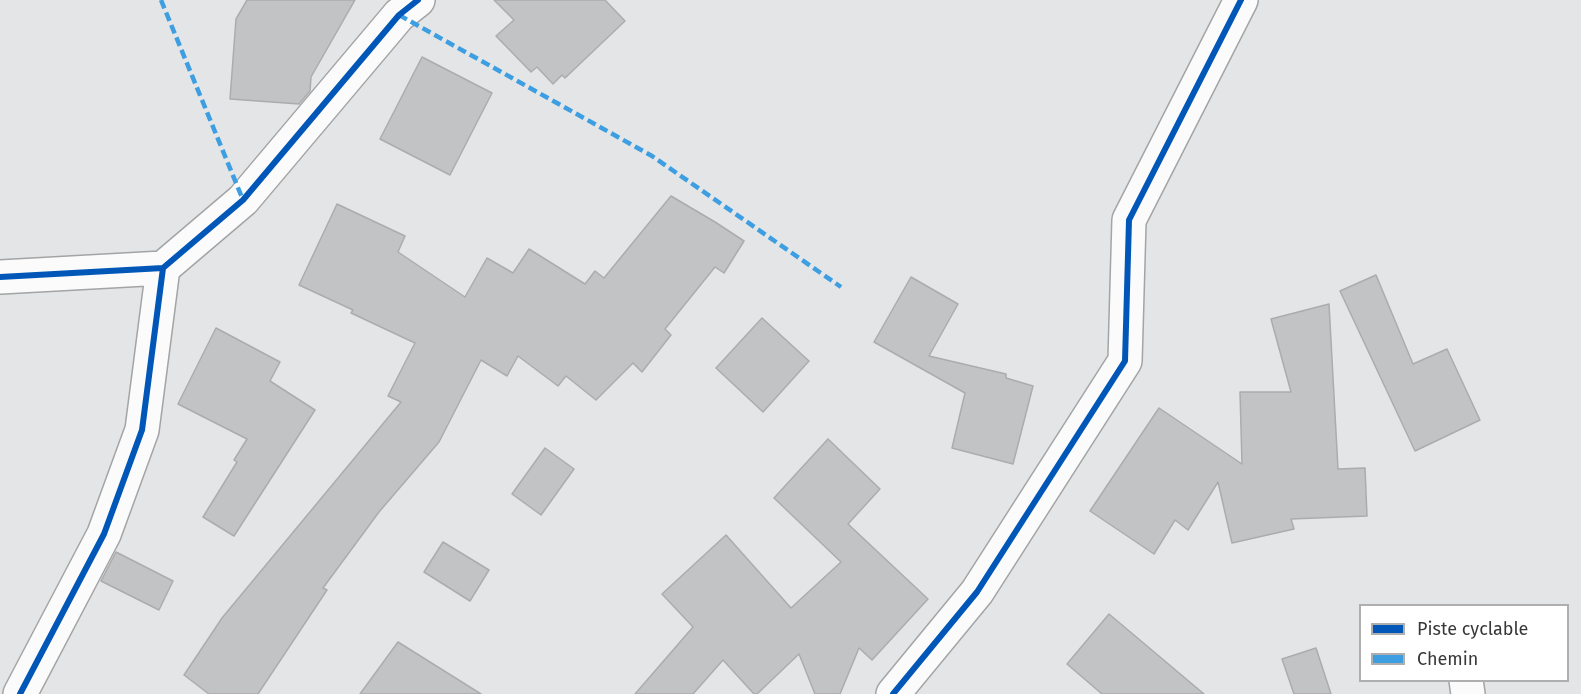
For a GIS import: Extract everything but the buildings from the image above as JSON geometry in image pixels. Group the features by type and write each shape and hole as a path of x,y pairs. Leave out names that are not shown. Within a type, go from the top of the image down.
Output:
{"street":[{"path":"0,278 163,267 243,200 399,15 418,0"},
{"path":"892,694 977,592 1125,361 1129,220 1241,0"},
{"path":"20,694 104,534 142,430 163,267"}],"marked path":[{"path":"161,0 243,200"},
{"path":"399,15 652,156 841,287"}],"cycle path":[{"path":"0,277 163,268 243,200 399,15 418,0"},
{"path":"893,694 977,592 1125,361 1129,220 1241,0"},
{"path":"20,694 104,534 142,430 163,268"}]}
